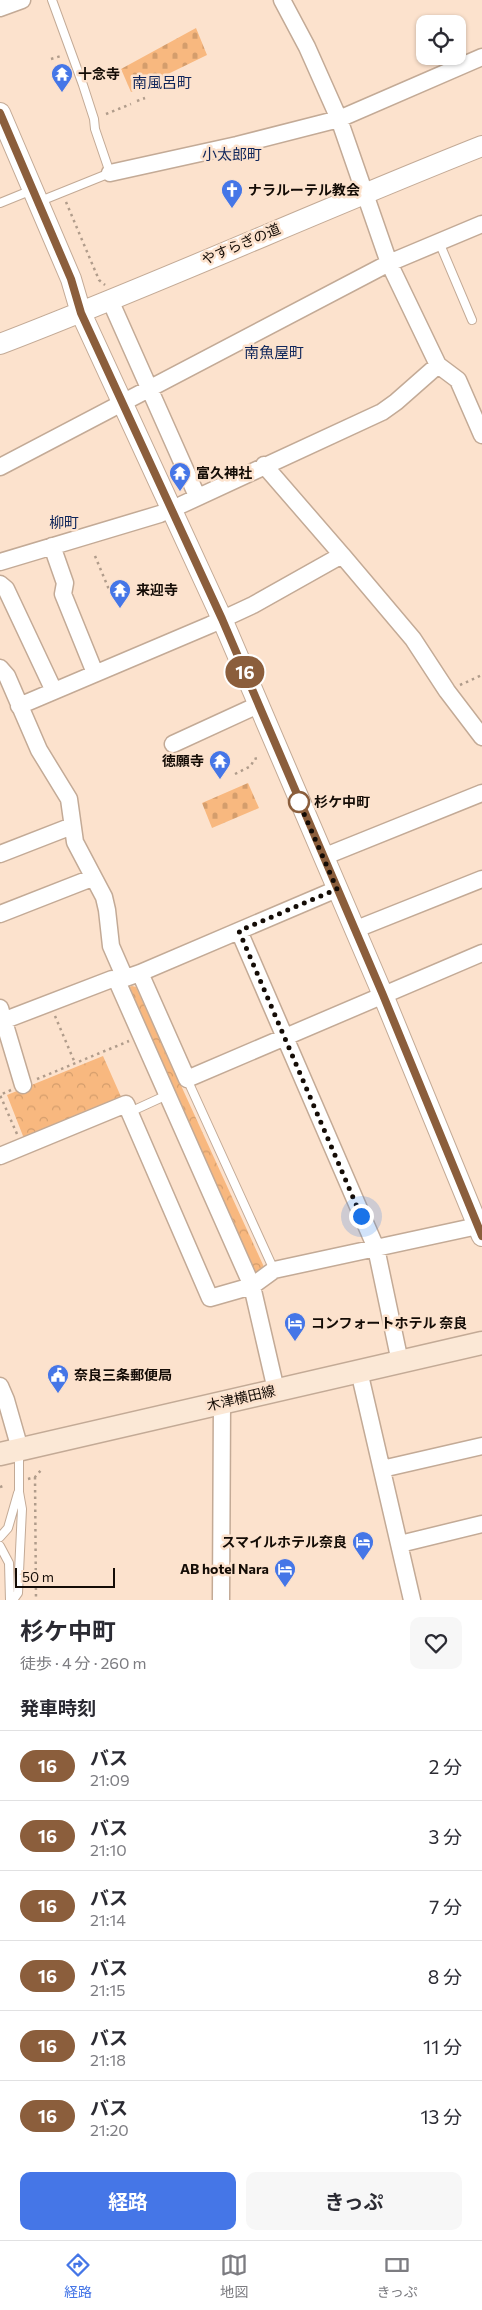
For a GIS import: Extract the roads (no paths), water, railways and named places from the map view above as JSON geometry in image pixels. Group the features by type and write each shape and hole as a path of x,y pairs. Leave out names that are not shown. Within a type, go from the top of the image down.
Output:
{"main road":[{"name":"木津横田線","path":"10,1451 482,1343"}],"street":[{"path":"0,8 22,0"},
{"path":"282,0 307,47 339,119 366,192 389,263 438,365 458,380 482,435"},
{"path":"110,173 237,145 339,119 482,57"},
{"path":"0,112 34,196 71,279 81,313 222,619 481,1229 376,1248 274,1270 252,1286 210,1298 126,1104 0,1156"},
{"name":"やすらぎの道","path":"0,344 81,313 109,293 482,146"},
{"path":"0,467 389,263 482,224"},
{"path":"109,293 197,496"},
{"path":"0,562 160,514 382,412 438,365"},
{"path":"264,465 413,639 447,691 482,737"},
{"path":"52,546 65,582 63,594 95,673"},
{"path":"19,706 253,605 342,554"},
{"path":"0,584 6,589 54,691"},
{"path":"0,668 7,676 40,750 70,799 75,842 92,878 104,897 108,910 111,946 127,978 187,1079 383,995 481,957"},
{"path":"173,744 258,705"},
{"path":"323,857 482,793"},
{"path":"0,854 72,826"},
{"path":"0,914 92,878"},
{"path":"354,930 482,879"},
{"path":"24,1085 1,1017 50,1003 112,979 127,978 337,889"},
{"path":"239,931 376,1248 400,1362"},
{"path":"127,978 143,1036 167,1095 252,1286 276,1390"},
{"path":"359,1371 412,1600"},
{"path":"0,1386 6,1400 10,1451"},
{"path":"221,1600 222,1402"},
{"path":"382,1469 482,1446"},
{"path":"400,1544 482,1524"}],"lane":[{"path":"0,203 62,192 110,173 83,85 52,0"},
{"path":"439,242 472,320"},
{"path":"187,1079 274,1270"},
{"path":"130,1112 167,1095"},
{"path":"10,1451 22,1509 18,1593 11,1600"},
{"path":"0,1537 8,1528 19,1492"},
{"path":"0,1546 9,1563 11,1600"}],"place":[{"name":"十念寺","path":"62,93"},
{"name":"ナラルーテル教会","path":"232,209"},
{"name":"富久神社","path":"180,492"},
{"name":"来迎寺","path":"120,609"},
{"name":"徳願寺","path":"220,780"},
{"name":"杉ケ中町","path":"299,802"},
{"name":"コンフォートホテル 奈良","path":"295,1342"},
{"name":"奈良三条郵便局","path":"58,1394"},
{"name":"スマイルホテル奈良","path":"363,1561"},
{"name":"AB hotel Nara","path":"285,1588"}],"district":[{"name":"南風呂町","path":"162,83"},
{"name":"小太郎町","path":"232,155"},
{"name":"南魚屋町","path":"274,353"},
{"name":"柳町","path":"64,523"}]}
